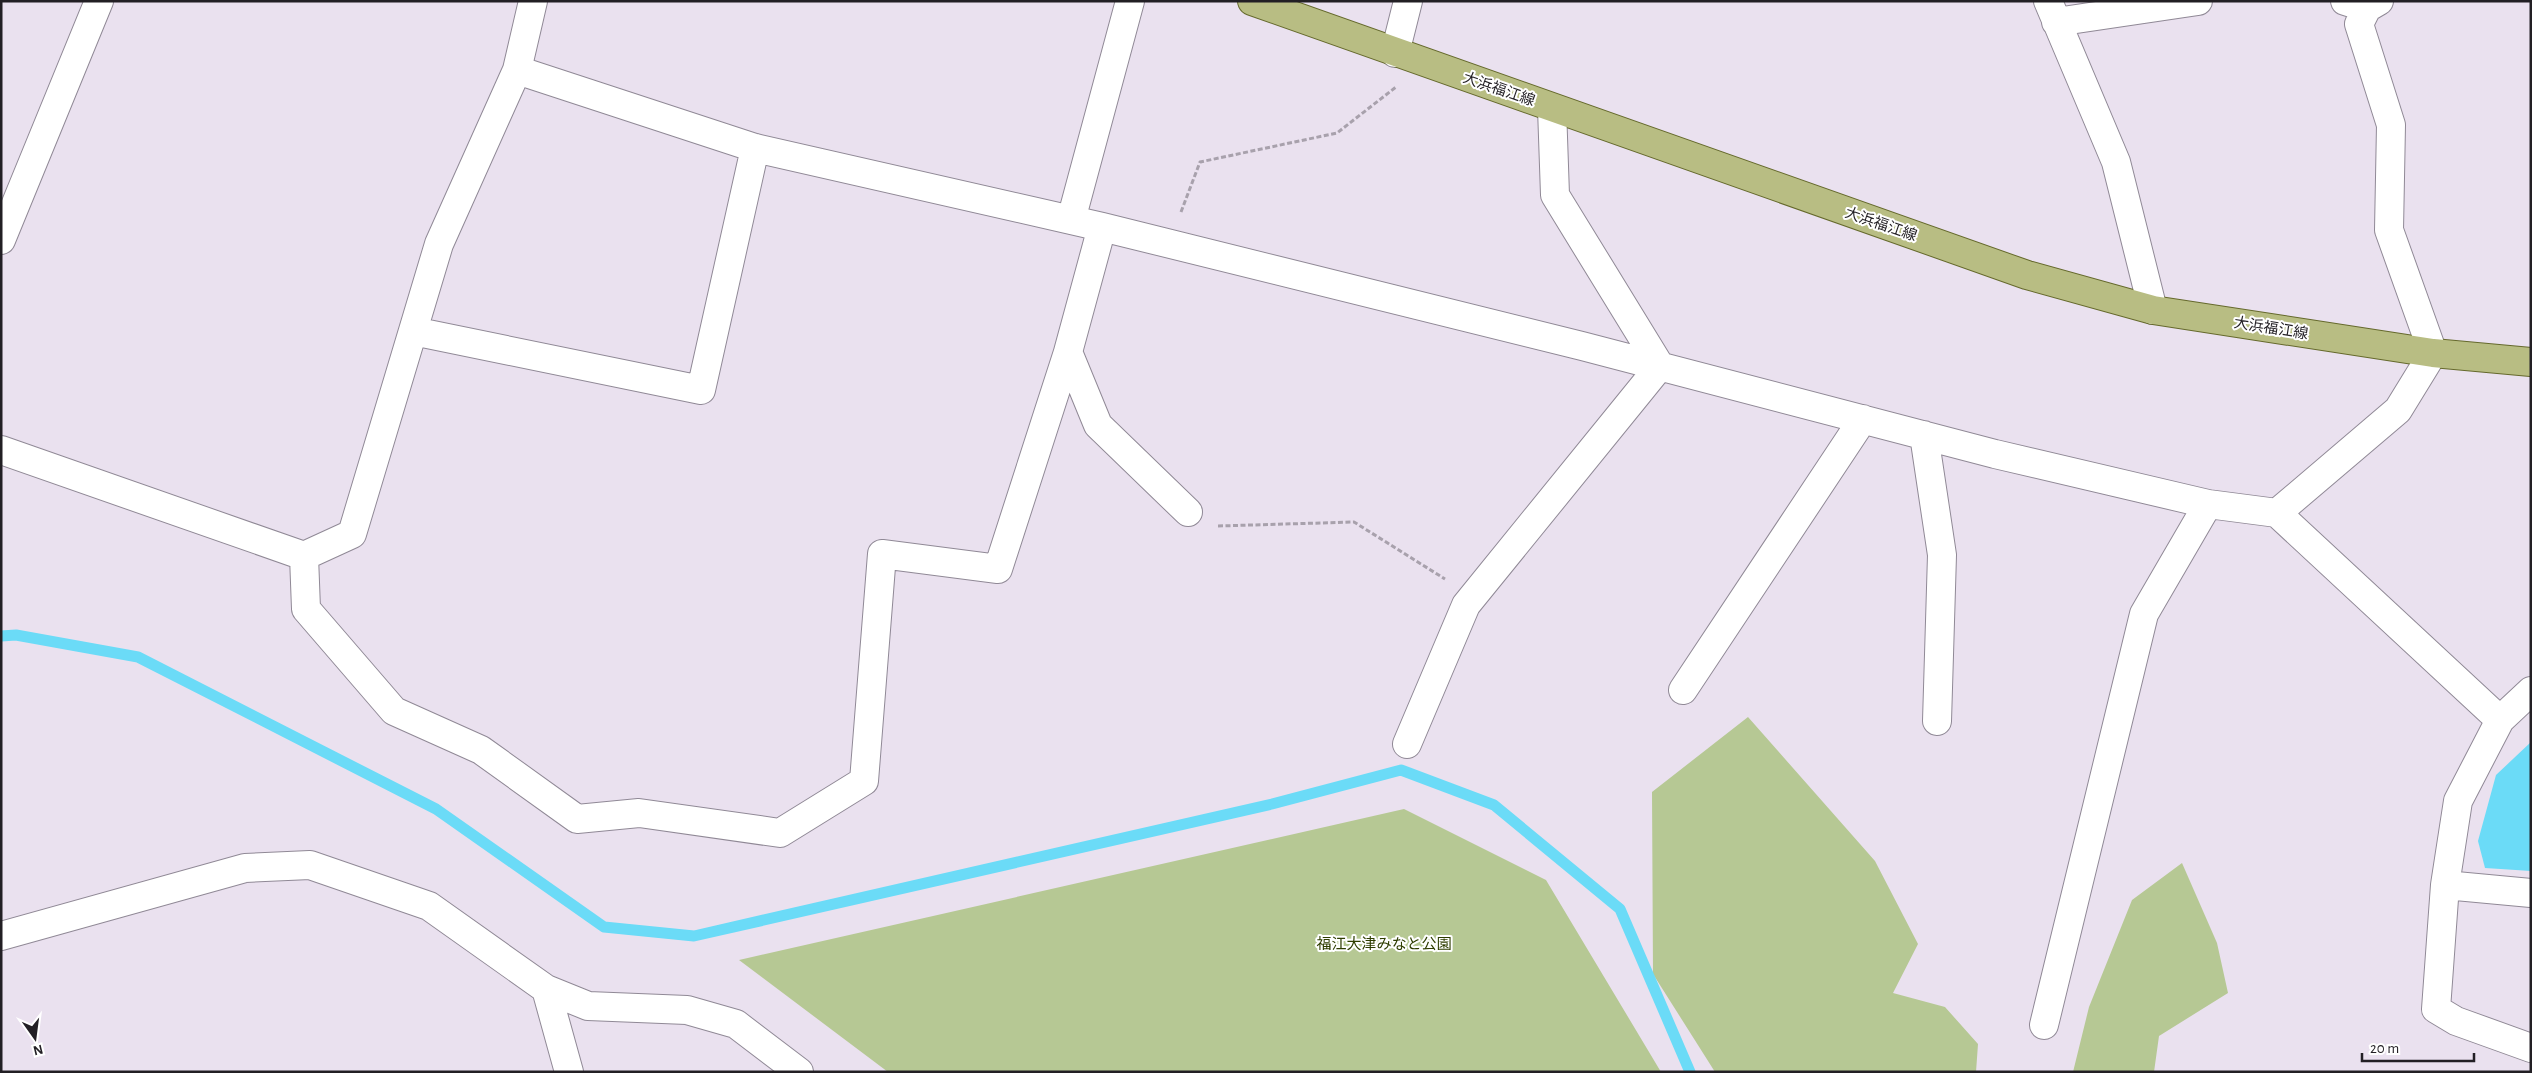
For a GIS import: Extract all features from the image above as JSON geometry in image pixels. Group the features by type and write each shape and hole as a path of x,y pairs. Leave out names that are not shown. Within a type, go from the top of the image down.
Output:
{"main road":[{"name":"大浜福江線","path":"1252,1 2027,275 2154,310 2433,353 2531,362"}],"street":[{"path":"1,240 99,1"},
{"path":"1,450 304,556 352,534 439,244 517,70 534,1"},
{"path":"1071,220 1130,1"},
{"path":"1395,53 1408,1"},
{"path":"2154,310 2116,162 2052,11 2198,1"},
{"path":"2277,513 2398,410 2433,353 2389,230 2391,125 2359,24 2364,4"},
{"path":"517,70 756,148 1102,227 1660,366 1924,435 2208,504 2277,513 2500,720"},
{"path":"1552,108 1555,195 1660,366"},
{"path":"413,331 701,390 756,148"},
{"path":"304,556 306,609 394,711 481,750 577,819 639,813 780,833 864,780 882,554 998,569 1068,352 1102,227"},
{"path":"1068,352 1098,425 1188,512"},
{"path":"1407,744 1466,605 1660,366"},
{"path":"1682,690 1863,419"},
{"path":"1924,435 1942,555 1937,721"},
{"path":"2044,1025 2144,614 2208,504"},
{"path":"2531,692 2500,720 2458,801 2445,886 2436,1009 2456,1021 2531,1048"},
{"path":"1,936 245,868 310,865 429,906 546,989 588,1006 687,1010 736,1024 799,1072"},
{"path":"2445,886 2531,893"},
{"path":"546,989 568,1072"}],"path":[{"path":"1169,244 1200,162 1337,133 1427,64"},
{"path":"1188,512 1208,527 1354,522 1473,597"}],"green space":[{"path":"1748,717 1875,861 1918,944 1893,993 1945,1007 1978,1044 1976,1072 1715,1072 1653,974 1652,792"},
{"name":"福江大津みなと公園","path":"1404,809 1546,880 1661,1072 888,1072 739,960"},
{"path":"2182,863 2217,943 2228,993 2159,1036 2154,1072 2073,1072 2089,1007 2132,900"}],"water":[{"path":"2531,742 2531,871 2485,868 2478,841 2496,775"}],"waterway":[{"path":"1,636 16,635 138,657 436,809 604,927 694,936 1272,804 1401,770 1494,805 1620,909 1690,1072"}]}
